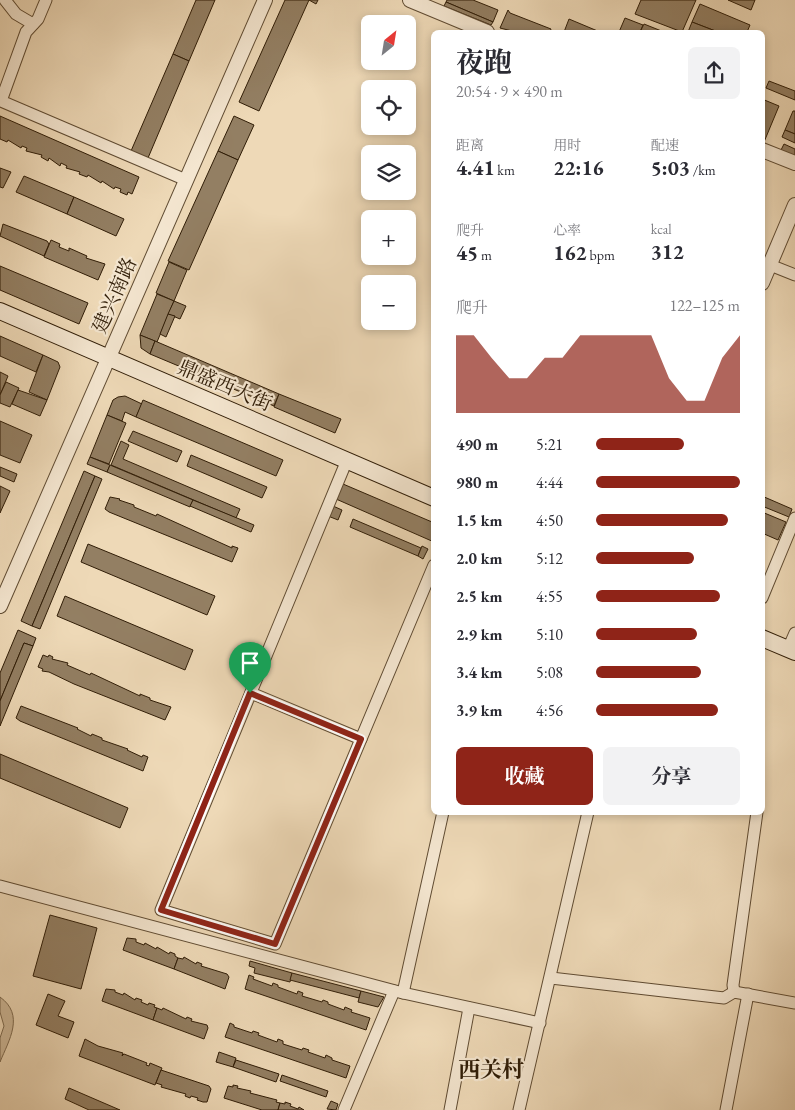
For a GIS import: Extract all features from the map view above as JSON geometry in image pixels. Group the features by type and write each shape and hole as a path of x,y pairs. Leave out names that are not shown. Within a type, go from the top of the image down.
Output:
{"main road":[{"name":"鼎盛西大街","path":"0,311 431,497"},
{"path":"765,639 792,651"}],"street":[{"path":"6,0 16,14 33,24"},
{"path":"46,0 38,19 26,32 1,101 186,180"},
{"name":"建兴南路","path":"0,606 265,0"},
{"path":"412,0 482,30"},
{"path":"765,151 795,164"},
{"path":"765,276 795,205"},
{"path":"770,265 795,275"},
{"path":"347,460 161,910 275,944 431,572"},
{"path":"765,591 795,518"},
{"path":"792,651 795,633"},
{"path":"250,693 361,739"},
{"path":"344,1110 398,992 442,815"},
{"path":"519,1110 527,1067 540,1024 587,815"},
{"path":"734,992 733,986 757,815"},
{"path":"0,886 398,992 540,1024"},
{"path":"550,978 724,998 734,992 795,1003"},
{"path":"726,1110 748,994"},
{"path":"450,1110 468,1008"}],"shaded area":[{"path":"0,997 8,1004 12,1012 13,1028 0,1062 0,1038 4,1026 0,1012"}],"building":[{"path":"196,0 215,0 189,61 173,54"},
{"path":"285,0 309,0 259,111 239,102"},
{"path":"309,0 318,0 316,4"},
{"path":"447,0 473,0 498,10 493,22 446,2"},
{"path":"641,0 696,0 683,30 677,30 635,14"},
{"path":"728,0 755,0 751,10"},
{"path":"446,2 493,22 491,25 444,6"},
{"path":"700,4 750,25 748,30 713,30 692,22"},
{"path":"508,10 510,13 551,29 508,30 500,28"},
{"path":"625,18 643,25 641,30 620,30"},
{"path":"569,19 595,30 565,30"},
{"path":"692,22 713,30 689,30"},
{"path":"644,24 659,30 641,30"},
{"path":"173,54 189,61 148,158 131,151"},
{"path":"769,81 795,91 795,100 766,88"},
{"path":"765,100 779,106 765,140"},
{"path":"793,111 795,111 795,134 785,130"},
{"path":"0,116 139,177 132,194 128,192 127,195 120,192 121,189 115,187 114,189 102,181 101,183 88,175 87,177 79,174 80,172 66,168 67,166 61,163 60,166 49,158 48,161 41,157 42,155 26,151 27,148 22,146 21,148 8,140 7,142 0,139"},
{"path":"234,116 254,125 238,160 218,151"},
{"path":"785,130 795,134 795,143 782,137"},
{"path":"784,144 795,149 795,156 781,150"},
{"path":"218,151 238,160 189,270 168,261"},
{"path":"0,168 11,172 3,188 0,187"},
{"path":"24,176 74,197 67,214 16,192"},
{"path":"74,197 124,219 116,236 67,214"},
{"path":"3,224 47,241 49,244 44,256 0,236"},
{"path":"51,240 60,244 59,247 69,251 69,248 87,256 86,258 105,264 98,280 44,257"},
{"path":"169,262 187,270 174,301 156,293"},
{"path":"0,266 88,303 79,324 0,290"},
{"path":"157,294 174,301 157,342 140,335"},
{"path":"174,301 186,306 180,319 168,314"},
{"path":"168,314 175,316 166,337 160,334"},
{"path":"140,335 155,341 150,354 141,348"},
{"path":"0,336 43,355 36,372 0,356"},
{"path":"155,341 279,394 274,406 150,354"},
{"path":"43,355 58,362 60,367 47,400 29,392"},
{"path":"0,372 8,376 0,395"},
{"path":"6,382 19,388 10,407 0,403 0,395"},
{"path":"18,390 47,400 40,416 12,404"},
{"path":"279,394 341,419 335,433 274,407"},
{"path":"125,396 142,404 136,417 125,412 122,421 107,415 113,400"},
{"path":"143,400 283,460 276,476 136,417"},
{"path":"107,415 126,423 109,464 90,457"},
{"path":"0,421 32,435 20,463 0,455"},
{"path":"133,431 182,451 177,462 128,441"},
{"path":"121,441 129,445 123,459 240,509 236,518 111,465"},
{"path":"191,455 267,487 262,498 187,466"},
{"path":"90,457 110,465 107,472 87,464"},
{"path":"110,465 193,500 190,507 107,472"},
{"path":"0,467 17,474 14,482 0,476"},
{"path":"84,471 95,476 32,626 21,621"},
{"path":"95,476 102,479 40,629 32,626"},
{"path":"343,484 431,522 431,541 336,499"},
{"path":"0,486 10,491 0,513"},
{"path":"110,497 120,499 156,516 157,514 232,548 232,546 238,548 232,562 109,512 105,509"},
{"path":"765,497 792,509 789,517 765,507"},
{"path":"193,500 254,525 251,532 190,506"},
{"path":"333,506 342,510 338,520 328,516"},
{"path":"765,513 786,522 778,540 765,534"},
{"path":"353,519 421,548 418,556 350,527"},
{"path":"88,544 215,596 207,615 81,562"},
{"path":"422,546 428,549 423,559 418,556"},
{"path":"65,596 193,650 185,670 57,616"},
{"path":"18,630 36,638 33,646 24,643 0,701 0,673"},
{"path":"24,643 33,646 0,726 0,701"},
{"path":"43,655 48,657 49,655 53,657 52,659 68,663 67,665 90,675 91,673 140,696 140,694 150,698 150,700 171,707 165,720 74,684 49,672 42,671 43,669 38,667"},
{"path":"21,706 78,728 91,736 92,734 102,738 102,740 128,749 142,757 143,755 148,757 143,771 20,721 16,718"},
{"path":"0,754 128,808 120,828 0,778"},
{"path":"50,915 97,928 81,989 33,976"},
{"path":"127,938 136,939 136,942 144,945 145,943 156,949 157,947 169,954 170,952 175,954 178,958 174,969 123,950"},
{"path":"184,957 196,964 197,962 202,964 201,966 227,974 229,977 225,989 174,969 178,958 183,959"},
{"path":"250,961 292,973 290,982 254,973 255,968 249,966"},
{"path":"292,973 361,991 359,998 290,980"},
{"path":"249,975 254,977 253,979 272,986 273,983 278,985 278,987 297,994 298,991 303,993 302,996 322,1002 323,1000 344,1010 345,1007 352,1010 351,1012 370,1018 366,1030 245,989"},
{"path":"106,989 115,990 115,992 123,995 124,993 135,1000 136,998 142,1000 141,1002 148,1005 149,1003 155,1005 154,1007 157,1008 153,1020 102,1001"},
{"path":"361,991 384,997 378,1007 358,1002"},
{"path":"48,994 65,1001 58,1016 74,1022 68,1038 36,1025"},
{"path":"157,1008 162,1010 163,1008 186,1019 187,1017 192,1019 191,1021 207,1025 208,1028 204,1039 153,1020"},
{"path":"230,1023 234,1027 252,1033 253,1031 259,1033 258,1035 277,1042 278,1039 283,1041 283,1044 302,1050 303,1048 309,1050 308,1052 325,1058 326,1055 332,1058 332,1060 350,1066 346,1078 225,1037"},
{"path":"85,1039 98,1046 123,1053 122,1056 124,1054 147,1063 146,1065 149,1066 150,1063 162,1068 155,1085 79,1056"},
{"path":"219,1052 236,1058 233,1067 216,1062"},
{"path":"236,1060 279,1074 276,1082 233,1067"},
{"path":"161,1070 209,1086 211,1089 207,1102 161,1087 162,1085 156,1083"},
{"path":"282,1075 328,1091 326,1097 280,1081"},
{"path":"233,1085 238,1086 237,1088 251,1091 250,1093 277,1100 276,1102 280,1103 278,1110 262,1110 224,1098 228,1086 233,1087"},
{"path":"69,1088 120,1110 89,1110 65,1099"},
{"path":"331,1101 338,1104 336,1110 327,1109"},
{"path":"285,1102 291,1104 290,1106 298,1109 299,1107 304,1110 278,1110 280,1103 285,1104"}],"district":[{"name":"西关村","path":"491,1069"}],"route":[{"path":"250,693 361,739 275,944 161,910 250,693"}]}
